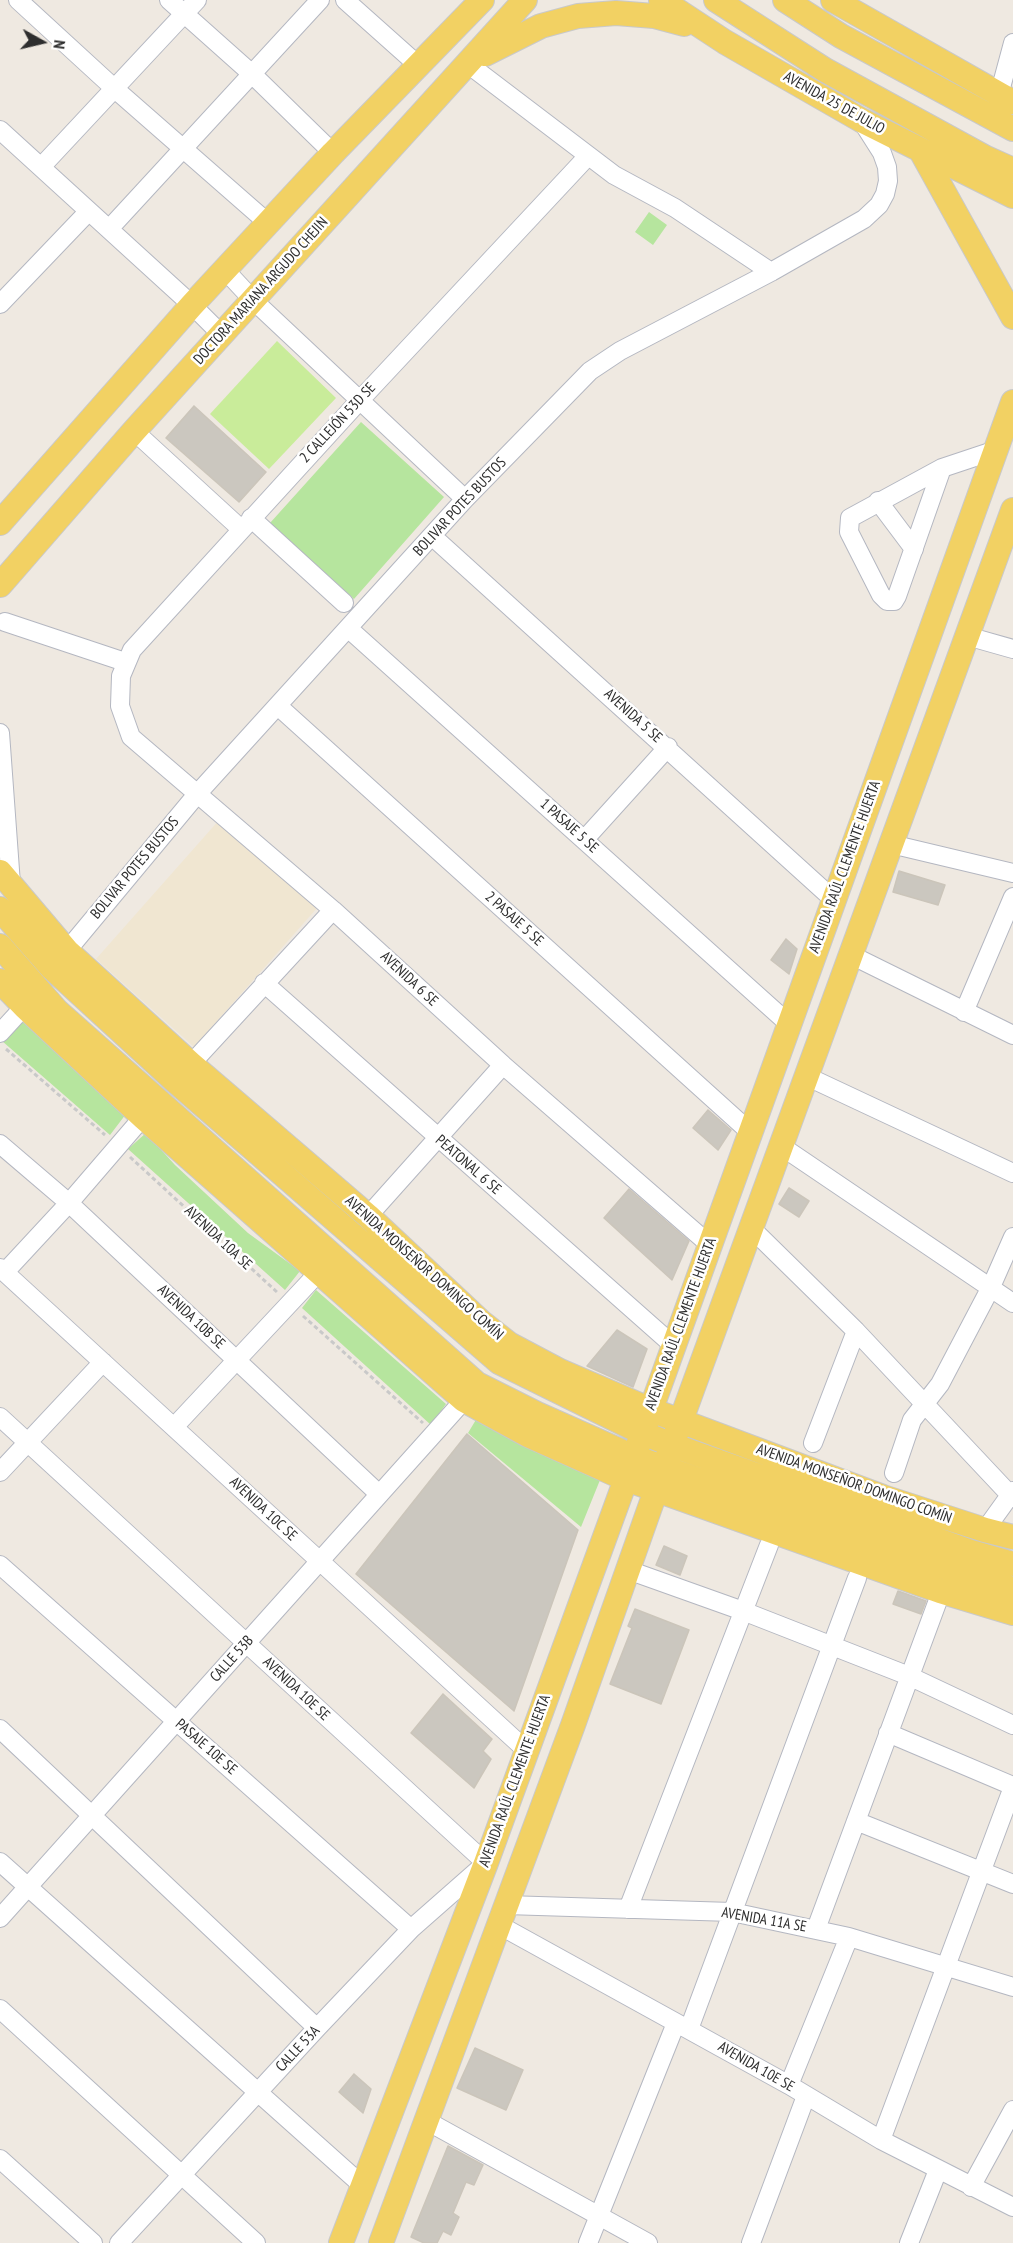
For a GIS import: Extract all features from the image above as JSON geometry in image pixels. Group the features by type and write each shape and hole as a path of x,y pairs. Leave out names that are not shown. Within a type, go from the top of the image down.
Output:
{"main road":[{"path":"459,23 469,0"},
{"path":"0,523 192,305 333,153 482,0"},
{"name":"DOCTORA MARIANA ARGUDO CHEJIN","path":"0,585 134,431 525,0"},
{"name":"AVENIDA 25 DE JULIO","path":"660,0 725,42 861,120 1013,196"},
{"name":"AVENIDA 25 DE JULIO","path":"716,0 825,70 986,158 1013,170"},
{"path":"785,0 841,36 1013,129"},
{"path":"848,4 1006,99"},
{"path":"468,64 541,26 578,16 616,13 654,16 690,26 725,42"},
{"path":"921,151 1013,317"},
{"name":"AVENIDA RAÚL CLEMENTE HUERTA","path":"664,1415 674,1346 1013,402"},
{"name":"AVENIDA RAÚL CLEMENTE HUERTA","path":"341,2243 486,1863 526,1750 643,1472 664,1415 751,1228 1013,510"},
{"name":"AVENIDA MONSEÑOR DOMINGO COMÍN","path":"5,878 60,959 174,1080 499,1362 655,1438 971,1552 1013,1564"},
{"name":"AVENIDA MONSEÑOR DOMINGO COMÍN","path":"0,909 191,1064 368,1216 481,1322 509,1344 560,1371 664,1415 884,1497 1013,1537"},
{"path":"0,946 32,999 143,1117 319,1272 370,1304 477,1384 643,1472 940,1591 1013,1613"},
{"path":"0,981 57,1011 370,1304 464,1400 528,1435 1013,1589"},
{"name":"AVENIDA RAÚL CLEMENTE HUERTA","path":"381,2243 628,1570 643,1472"},
{"path":"930,1537 939,1515"}],"street":[{"path":"18,0 115,89 268,223"},
{"path":"169,0 333,153"},
{"path":"41,167 197,0"},
{"path":"109,229 320,0"},
{"path":"345,0 419,66"},
{"path":"1006,99 1013,43"},
{"path":"468,64 614,176 675,208 771,272"},
{"name":"BOLIVAR POTES BUSTOS","path":"60,959 198,793 465,499 590,371 620,351 771,272 864,219 879,206 888,181 887,167 882,153 861,120"},
{"path":"0,130 222,334"},
{"name":"2 CALLEJÓN 53D SE","path":"120,706 121,676 132,650 246,523 588,156"},
{"path":"0,304 89,211"},
{"path":"225,270 253,300 465,499"},
{"path":"664,1415 1013,428"},
{"path":"134,431 344,603"},
{"path":"942,468 897,596 894,601 887,602 881,595 848,527 853,514 942,468 996,450"},
{"path":"878,501 914,549"},
{"name":"AVENIDA 5 SE","path":"432,536 668,747 833,899"},
{"path":"5,622 125,662"},
{"name":"1 PASAJE 5 SE","path":"349,628 789,1024"},
{"path":"967,636 1013,649"},
{"name":"AVENIDA 6 SE","path":"120,706 131,737 333,909 503,1065 710,1245"},
{"name":"2 PASAJE 5 SE","path":"278,706 750,1132"},
{"path":"0,734 5,878"},
{"path":"585,840 668,747"},
{"path":"891,844 1013,873"},
{"path":"964,1012 1013,897"},
{"path":"191,1064 333,909"},
{"path":"851,955 1013,1035"},
{"name":"PEATONAL 6 SE","path":"264,983 674,1346"},
{"path":"0,1033 32,999"},
{"path":"368,1216 503,1065"},
{"path":"806,1076 1013,1173"},
{"path":"2,1270 69,1203 143,1117"},
{"name":"AVENIDA 10B SE","path":"0,1144 69,1203 379,1494"},
{"path":"781,1146 1013,1303"},
{"path":"751,1228 856,1331 1012,1495 985,1530"},
{"path":"894,1473 909,1425 940,1384 991,1287 1013,1237"},
{"name":"AVENIDA 10C SE","path":"2,1270 526,1750"},
{"path":"174,1427 319,1272"},
{"path":"813,1443 856,1331"},
{"path":"0,1472 103,1362"},
{"name":"CALLE 53B","path":"0,1918 464,1400"},
{"name":"AVENIDA 10E SE","path":"0,1417 486,1863"},
{"path":"350,2243 643,1472"},
{"path":"628,1909 769,1545"},
{"name":"PASAJE 10E SE","path":"0,1565 411,1929"},
{"path":"628,1570 742,1611 909,1676 1013,1725"},
{"path":"588,2243 732,1912 857,1578"},
{"path":"816,1929 937,1603"},
{"path":"0,1730 317,2028"},
{"path":"881,2140 1013,1786 888,1733"},
{"path":"856,1821 1013,1884"},
{"path":"0,1862 363,2186"},
{"name":"CALLE 53A","path":"119,2243 411,1929 486,1863"},
{"name":"AVENIDA 11A SE","path":"503,1915 628,1909 732,1912 849,1937 1013,1987"},
{"name":"AVENIDA 10E SE","path":"503,1915 683,2026 881,2140 1013,2207"},
{"path":"789,2085 849,1937"},
{"path":"0,2009 256,2243"},
{"path":"751,2243 806,2096"},
{"path":"971,2187 1013,2110"},
{"path":"427,2121 648,2243"},
{"path":"0,2159 93,2243"},
{"path":"909,2243 938,2170"}],"path":[{"name":"AVENIDA 10A SE","path":"0,1044 119,1147 434,1432"}],"shaded area":[{"path":"220,819 318,907 194,1047 96,959"}],"green space":[{"path":"649,212 667,225 653,245 635,232"},
{"path":"277,341 336,398 269,469 210,414"},
{"path":"361,422 444,497 354,599 270,523"},
{"path":"22,1020 126,1114 110,1135 2,1041"},
{"path":"146,1133 175,1165 248,1233 300,1271 285,1290 128,1149"},
{"path":"316,1290 446,1404 431,1425 302,1308"},
{"path":"477,1418 600,1480 581,1527 468,1433"}],"building":[{"path":"194,406 266,472 239,502 166,438"},
{"path":"899,871 945,885 938,905 893,892"},
{"path":"786,939 797,949 789,974 771,960"},
{"path":"708,1110 731,1130 718,1150 693,1128"},
{"path":"789,1188 809,1201 799,1217 779,1204"},
{"path":"629,1189 689,1241 672,1280 604,1218"},
{"path":"617,1330 647,1349 633,1387 587,1366"},
{"path":"467,1434 578,1530 514,1711 356,1574"},
{"path":"664,1546 687,1556 680,1575 656,1565"},
{"path":"898,1591 926,1601 921,1614 893,1604"},
{"path":"635,1609 689,1630 661,1704 610,1684 632,1628 628,1626"},
{"path":"443,1694 492,1739 483,1751 491,1759 474,1788 411,1733"},
{"path":"475,2048 523,2070 506,2110 457,2088"},
{"path":"354,2074 371,2089 363,2113 339,2092"},
{"path":"448,2146 483,2165 474,2185 466,2182 453,2213 459,2217 451,2235 443,2231 437,2243 424,2243 411,2237"}]}
